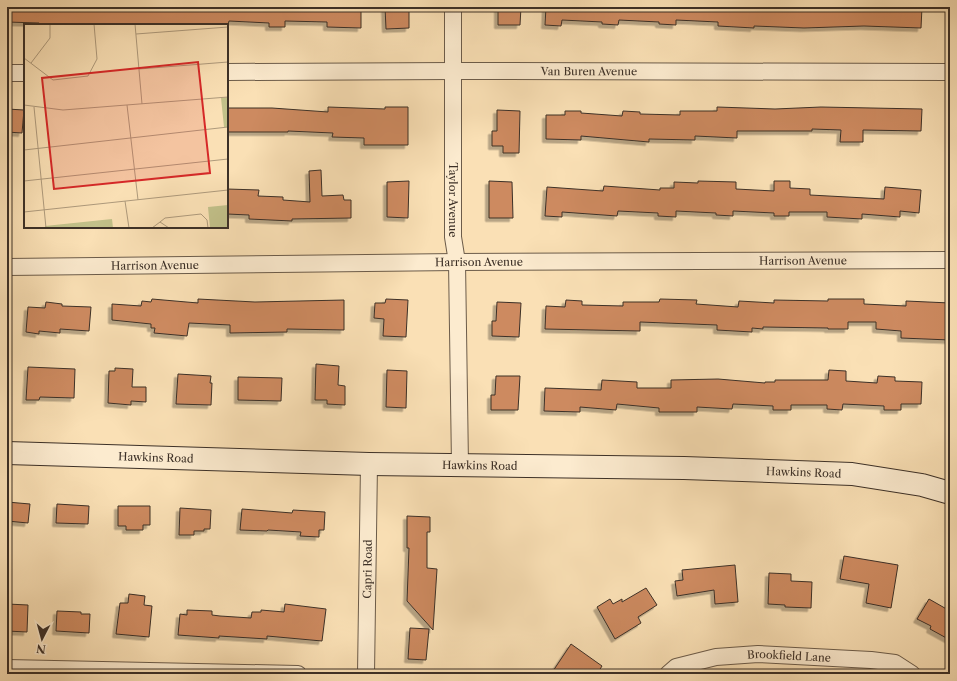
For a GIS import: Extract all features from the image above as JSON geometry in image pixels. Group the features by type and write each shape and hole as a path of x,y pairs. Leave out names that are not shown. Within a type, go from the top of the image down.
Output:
{"street":[{"name":"Taylor Avenue","path":"452,7 453,237 458,262 460,465"},
{"name":"Van Buren Avenue","path":"228,72 950,72"},
{"path":"7,73 24,73"},
{"name":"Harrison Avenue","path":"7,267 458,262 950,260"},
{"name":"Hawkins Road","path":"7,453 369,464 684,468 852,474 922,485 950,493"},
{"name":"Capri Road","path":"366,674 369,464"},
{"name":"Brookfield Lane","path":"668,674 676,667 716,657 758,654 871,660 895,664 912,674"},
{"path":"7,668 298,674"}],"building":[{"path":"7,7 361,7 361,28 327,27 327,22 285,21 285,27 269,27 269,23 229,21 228,25 39,24 7,22"},
{"path":"385,7 409,7 409,28 386,29"},
{"path":"498,7 521,7 520,25 498,25"},
{"path":"546,7 922,7 921,28 864,26 804,28 754,26 754,28 718,26 718,22 676,20 676,25 659,24 659,22 619,20 618,25 602,24 602,22 562,20 561,26 545,25"},
{"path":"328,107 385,109 385,107 408,107 408,145 364,145 364,138 332,137 333,133 288,131 228,132 228,108 272,108 328,112"},
{"path":"717,107 775,109 821,107 922,109 921,131 863,130 863,142 840,142 841,130 812,129 812,131 737,131 737,138 695,136 695,140 649,139 649,142 581,136 581,140 546,139 546,115 565,115 565,111 581,111 581,113 622,116 623,111 640,112 640,114 680,115 680,111 717,111"},
{"path":"7,109 24,110 22,133 7,132"},
{"path":"497,110 520,111 519,153 503,153 503,146 492,146 492,131 497,131"},
{"path":"321,170 322,196 343,195 344,200 351,200 351,218 292,219 292,221 249,219 249,215 228,214 228,189 259,190 258,196 283,197 283,200 310,202 309,171"},
{"path":"409,181 408,218 387,217 387,182"},
{"path":"489,181 512,182 513,218 489,218"},
{"path":"698,181 736,182 736,189 774,191 774,181 790,181 790,188 810,189 810,195 884,199 885,187 921,190 919,213 900,211 900,217 862,214 862,219 827,217 827,212 789,212 789,216 774,216 774,213 733,211 733,216 716,215 716,213 676,211 676,217 658,216 658,213 618,211 617,216 562,212 562,217 545,216 547,187 603,191 604,186 660,190 660,188 674,188 674,182 698,183"},
{"path":"152,299 198,303 198,299 255,302 344,300 344,330 287,329 287,332 230,333 230,325 189,323 187,336 154,333 155,328 151,328 151,324 112,320 112,304 141,306 142,301 151,302"},
{"path":"386,299 408,300 406,337 383,336 384,319 374,318 375,303 385,303"},
{"path":"660,299 697,300 696,304 738,307 739,301 774,303 774,300 828,301 828,299 864,299 864,304 906,306 906,301 950,303 950,340 901,338 901,331 876,329 876,322 848,322 848,329 763,327 763,329 752,328 752,332 717,330 717,325 640,322 640,331 545,329 546,306 565,307 566,300 582,301 582,305 623,306 623,302 659,302"},
{"path":"46,302 62,304 62,306 91,307 89,331 60,329 60,333 39,331 39,334 26,332 28,307 45,308"},
{"path":"497,302 521,303 519,337 492,336 492,321 496,321"},
{"path":"316,364 339,366 338,385 345,386 345,405 327,404 327,400 315,400"},
{"path":"28,367 75,369 74,398 40,397 39,400 26,400"},
{"path":"115,368 133,369 132,387 146,387 146,402 131,401 131,405 108,403 109,371 115,371"},
{"path":"387,370 407,371 406,408 386,407"},
{"path":"829,370 846,371 846,381 877,383 878,376 895,377 895,381 922,382 921,404 901,404 901,410 884,410 884,406 843,404 842,410 827,409 827,405 791,405 791,410 773,410 773,406 733,404 732,409 697,407 697,412 659,412 659,408 617,404 616,410 580,407 580,412 544,411 545,388 601,390 602,380 637,382 637,388 671,388 671,380 718,379 765,383 775,382 775,380 828,380"},
{"path":"178,374 211,376 211,405 176,404"},
{"path":"496,376 520,376 518,410 491,410 491,395 495,395"},
{"path":"238,377 282,378 281,401 238,400"},
{"path":"7,502 30,504 28,523 7,521"},
{"path":"57,504 89,506 88,524 56,523"},
{"path":"118,506 150,506 150,525 143,525 143,530 126,530 126,526 118,526"},
{"path":"180,508 211,510 210,529 204,529 204,531 194,531 194,535 179,535"},
{"path":"242,509 292,513 293,510 325,512 324,530 319,530 319,537 300,536 301,532 240,530"},
{"path":"407,516 430,517 430,532 427,532 427,568 437,569 433,630 407,601 409,548 407,548"},
{"path":"844,556 898,565 891,608 866,603 869,584 840,579"},
{"path":"735,565 738,602 715,604 714,590 677,596 675,581 683,580 682,570"},
{"path":"769,573 791,574 791,581 812,582 811,608 785,607 785,605 768,604"},
{"path":"646,588 657,605 638,617 641,623 615,639 597,607 610,599 613,604 622,599 622,602"},
{"path":"129,594 145,596 144,605 152,606 149,637 116,634 120,603 128,603"},
{"path":"929,599 950,611 950,640 930,629 931,626 917,619"},
{"path":"7,604 28,605 27,632 7,631"},
{"path":"285,604 326,609 322,641 267,636 267,639 178,635 180,614 187,615 187,610 212,611 212,615 251,618 252,612 261,612 261,610 284,612"},
{"path":"57,611 90,614 89,633 56,631"},
{"path":"410,628 429,629 426,660 408,659"},
{"path":"571,644 602,666 597,674 551,674"}]}
